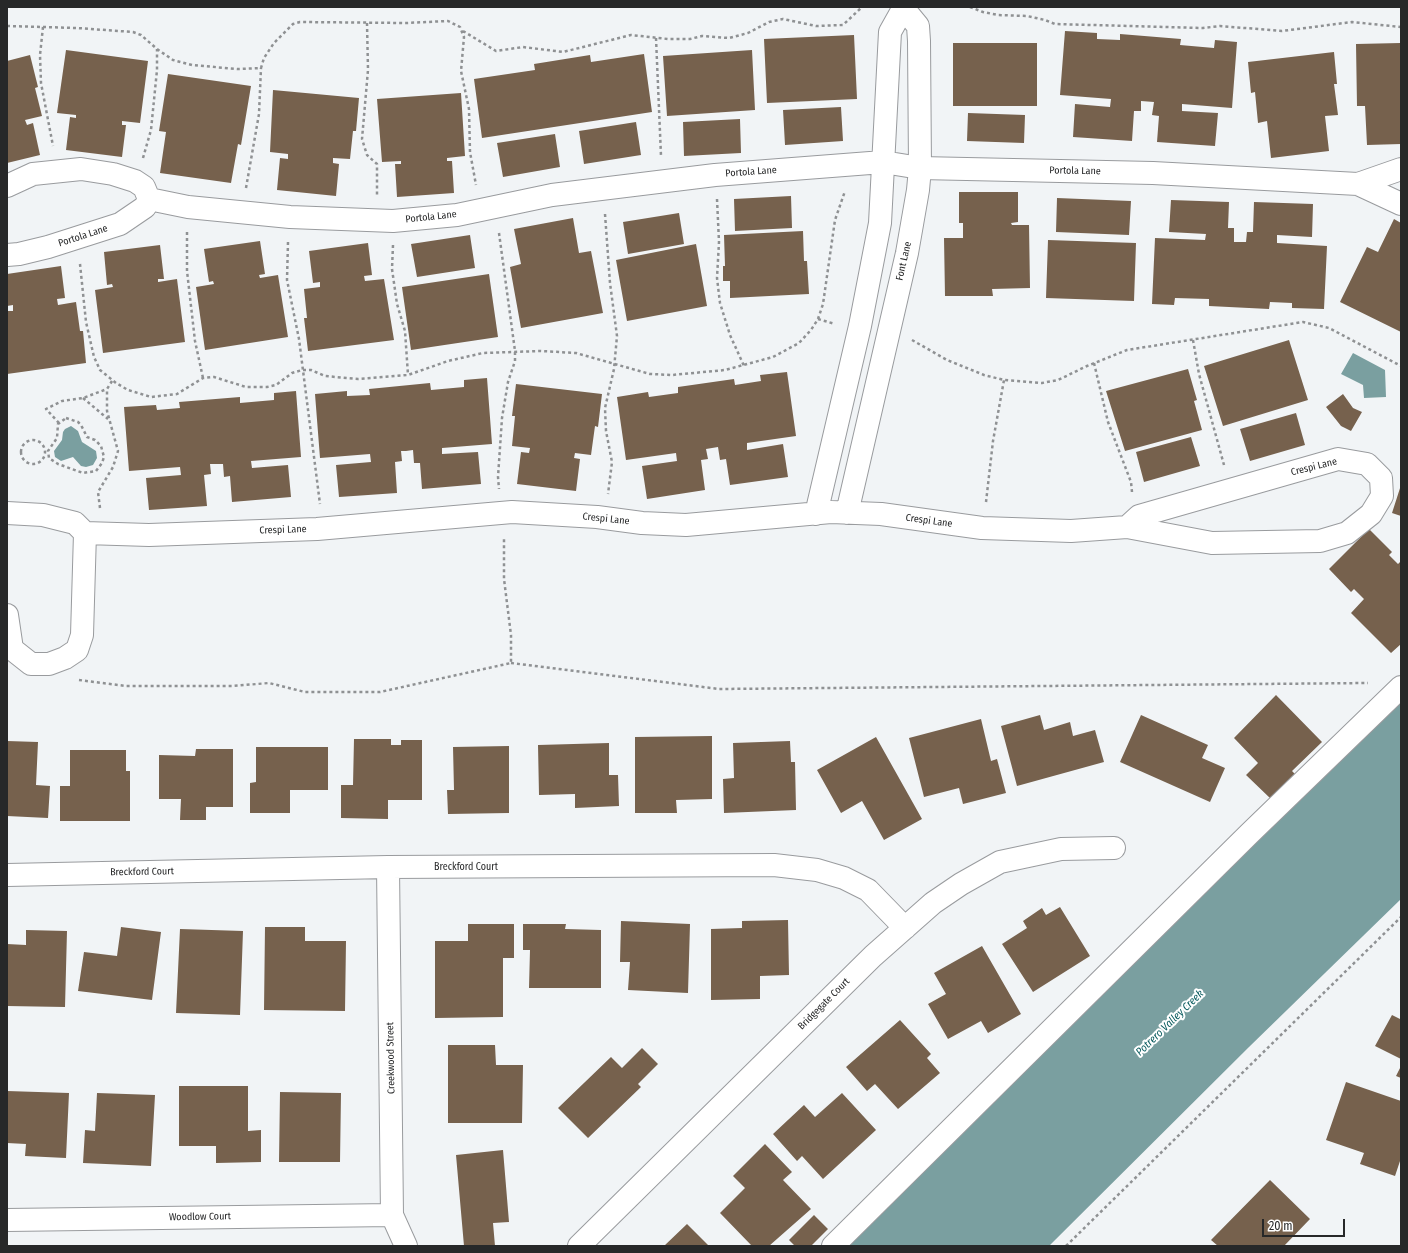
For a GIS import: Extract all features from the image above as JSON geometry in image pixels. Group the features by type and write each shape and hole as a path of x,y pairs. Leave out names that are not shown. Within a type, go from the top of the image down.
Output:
{"street":[{"name":"Font Lane","path":"816,514 859,329 880,223 890,32 904,8 918,26 920,168 913,223 886,335 847,513"},
{"name":"Portola Lane","path":"7,255 19,254 120,224 145,207 149,199 188,207 243,213 290,217 385,221 457,215 552,195 603,188 715,175 883,162 920,168 1153,173 1358,184 1401,204"},
{"path":"7,186 33,174 57,170 81,169 113,174 135,181 144,188 149,199"},
{"name":"Portola Lane","path":"1358,184 1401,169"},
{"name":"Crespi Lane","path":"95,534 149,535 324,528 512,512 604,518 642,524 686,525 816,514 881,514 982,528 1071,532 1133,521 1230,490 1338,459 1367,464 1382,478 1382,496 1371,514 1347,534 1320,541 1212,543 1133,521"},
{"path":"7,513 43,514 75,523 95,534 82,635 77,650 65,658 49,664 31,664 12,649 7,615"},
{"path":"833,1246 1238,845 1401,687"},
{"name":"Bridgegate Court","path":"579,1246 873,956 933,904 961,884 1000,862 1062,850 1114,848"},
{"name":"Breckford Court","path":"7,876 388,867 774,865 817,870 844,878 868,890 905,928"},
{"name":"Creekwood Street","path":"388,867 392,1215 406,1246"},
{"name":"Woodlow Court","path":"7,1220 392,1215"}],"path":[{"path":"243,213 247,180 259,114 261,68 270,49 283,32 293,24 300,22 367,23 448,21 496,51 523,47 563,52 631,35 656,38 690,39 702,36 729,38 748,33 770,22 783,20 816,26 843,25 862,7"},
{"path":"970,7 983,12 998,15 1027,16 1055,24 1203,28 1220,26 1282,31 1352,22 1401,27"},
{"path":"367,23 368,70 362,139 368,155 377,164 397,304 405,331 408,375"},
{"path":"7,26 133,32 147,40 173,60 192,65 237,70 261,68"},
{"path":"43,27 40,55 41,83 57,170"},
{"path":"462,30 465,42 461,72 469,109 470,152 488,209 515,351 514,361 508,382 500,442 498,477 504,536 504,579 511,635 511,663"},
{"path":"656,38 662,182"},
{"path":"135,181 151,130 157,70 157,49"},
{"path":"77,238 86,322 94,357 100,370 112,381 128,390 151,397 158,398 177,394 203,378 222,378 246,387 262,388 276,385 292,373 302,370 311,370 325,376 347,378 370,379 408,375 448,361 483,352 576,352 650,374 662,375 725,370 744,366 772,357 791,348 803,339 818,319 824,299 835,220 845,191 846,165"},
{"path":"715,175 719,229 718,291 726,325 744,366"},
{"path":"603,188 610,283 617,336 614,364 605,408 604,421 612,466 604,518"},
{"path":"188,207 187,271 195,341 203,378"},
{"path":"290,217 287,280 299,339 324,528"},
{"path":"818,319 859,329"},
{"path":"886,335 914,341 947,360 984,375 1004,380 1052,382 1127,350 1303,322 1329,328 1401,366"},
{"path":"1193,340 1199,374 1230,490"},
{"path":"1094,363 1108,422 1131,482 1133,521"},
{"path":"982,528 990,480 993,441 1004,380"},
{"path":"95,534 98,492 113,467 118,451 109,419 107,389 112,381"},
{"path":"59,423 46,409 62,401 83,398 107,389"},
{"path":"83,398 109,419"},
{"path":"59,423 57,438 49,447 46,452 41,461 33,464 24,461 21,454 24,444 30,440 40,443 46,452 49,458 58,464 83,473 96,471 102,463 104,457 101,446 95,440 86,437 81,425 70,418 66,418 59,423"},
{"path":"49,664 66,678 126,686 233,686 270,683 305,692 357,693 394,690 511,663 719,689 1373,683"},
{"path":"1066,1246 1401,917"}],"water":[{"path":"1353,353 1385,370 1386,397 1364,398 1363,385 1341,374"},
{"path":"71,426 78,431 82,442 96,451 97,458 93,465 86,467 81,466 73,457 61,461 55,457 54,451 62,440 63,432"},
{"name":"Potrero Valley Creek","path":"1401,700 1401,899 1249,1047 1049,1246 847,1246"}],"building":[{"path":"1065,31 1097,33 1097,39 1120,40 1120,34 1181,39 1180,45 1214,48 1215,40 1237,42 1232,108 1182,104 1182,111 1218,113 1215,146 1157,142 1159,116 1152,115 1154,102 1141,101 1141,111 1134,111 1132,141 1073,137 1075,104 1110,107 1111,99 1060,95"},
{"path":"854,35 857,99 767,103 764,39"},
{"path":"953,43 1037,43 1037,106 953,106"},
{"path":"1401,43 1401,144 1367,145 1365,106 1357,106 1356,44"},
{"path":"66,50 148,61 140,123 122,121 122,125 126,125 122,157 66,150 70,117 76,118 76,115 57,113"},
{"path":"752,50 755,110 667,116 663,56"},
{"path":"1334,52 1337,84 1334,84 1338,115 1325,116 1329,151 1271,158 1267,121 1258,123 1255,92 1251,93 1248,62"},
{"path":"644,54 652,112 482,138 474,79 535,70 534,64 590,55 591,62"},
{"path":"30,55 38,87 35,88 42,116 25,120 27,125 33,123 40,155 7,163 7,61"},
{"path":"168,74 251,86 241,145 238,144 231,183 160,173 166,132 159,131"},
{"path":"273,90 359,98 356,131 353,131 350,159 333,158 333,163 339,164 336,196 277,190 280,158 288,159 288,154 270,152"},
{"path":"461,93 465,156 447,158 447,161 452,161 454,193 397,197 395,164 401,164 401,161 382,162 377,99"},
{"path":"841,107 843,141 785,145 783,110"},
{"path":"968,113 1025,115 1024,143 967,141"},
{"path":"740,119 741,153 684,156 683,122"},
{"path":"636,122 641,155 584,164 579,131"},
{"path":"555,134 560,167 503,177 497,143"},
{"path":"959,192 1018,192 1018,222 1011,223 1012,225 1029,225 1030,288 992,289 993,296 945,296 944,238 963,238 963,223 959,223"},
{"path":"791,196 792,228 735,231 734,199"},
{"path":"1057,198 1131,201 1129,235 1056,232"},
{"path":"1171,200 1229,202 1228,228 1234,228 1234,242 1246,242 1247,232 1253,232 1254,202 1313,204 1312,237 1277,235 1277,243 1327,246 1324,309 1292,308 1292,303 1270,302 1269,309 1209,306 1209,299 1175,298 1174,305 1152,304 1155,238 1205,240 1206,234 1169,232"},
{"path":"679,213 684,244 628,254 623,222"},
{"path":"573,218 579,253 591,251 603,313 521,328 510,267 521,264 514,229"},
{"path":"1394,219 1401,223 1401,332 1340,302 1367,247 1378,252"},
{"path":"803,231 804,261 807,261 809,294 730,298 730,281 723,281 723,266 725,266 724,235"},
{"path":"470,235 475,268 417,277 411,244"},
{"path":"1048,240 1136,243 1134,301 1046,298"},
{"path":"260,241 265,274 259,275 260,278 278,275 288,337 205,350 196,287 214,284 213,281 209,282 204,249"},
{"path":"368,243 372,275 364,276 365,281 384,279 394,340 308,351 304,318 307,318 304,289 320,287 320,282 313,283 309,251"},
{"path":"696,244 707,306 627,321 616,260"},
{"path":"160,245 164,279 158,279 158,282 177,279 185,342 103,353 95,290 113,287 112,284 107,285 104,252"},
{"path":"61,266 65,298 57,299 58,305 76,302 80,331 83,331 86,363 7,374 7,311 13,311 13,305 7,306 7,274"},
{"path":"489,274 498,337 411,350 402,287"},
{"path":"1289,340 1308,400 1223,426 1204,366"},
{"path":"1188,369 1197,400 1194,401 1202,430 1125,451 1106,391"},
{"path":"787,372 796,436 747,443 747,450 783,444 788,477 730,485 726,459 720,460 718,447 706,449 708,459 701,460 705,490 647,499 642,466 677,461 676,453 626,460 617,397 648,392 649,397 678,393 678,387 734,379 735,385 761,381 760,375"},
{"path":"487,378 492,444 442,448 442,454 478,452 481,484 422,489 420,463 414,463 413,450 401,451 402,461 395,462 397,493 339,497 336,465 371,462 370,454 320,458 315,394 347,391 347,396 370,395 369,389 430,383 431,390 464,387 464,380"},
{"path":"516,384 602,394 598,427 595,426 591,455 575,453 574,458 580,459 576,491 517,484 521,452 529,453 530,448 512,446 515,416 512,416"},
{"path":"296,391 301,457 251,461 252,468 288,465 291,497 232,502 230,476 224,477 223,464 210,464 211,474 204,475 207,506 149,510 146,478 181,475 180,467 129,471 124,407 156,405 157,410 180,408 179,402 240,397 240,403 274,400 274,393"},
{"path":"1343,394 1353,408 1362,412 1351,431 1341,426 1326,407"},
{"path":"1296,413 1305,445 1250,461 1240,429"},
{"path":"1191,437 1200,466 1144,482 1136,452"},
{"path":"1401,485 1401,516 1392,513"},
{"path":"1369,529 1392,552 1389,555 1398,564 1401,561 1401,644 1391,653 1351,613 1364,599 1354,589 1351,592 1329,569"},
{"path":"1276,695 1322,742 1292,771 1295,774 1271,799 1246,775 1258,763 1234,738"},
{"path":"1040,715 1044,730 1070,722 1073,736 1095,730 1104,762 1017,786 1001,726"},
{"path":"1141,715 1208,745 1202,758 1225,768 1210,802 1120,762"},
{"path":"981,719 991,761 997,759 1006,793 963,804 959,788 924,797 909,738"},
{"path":"712,736 712,799 676,800 677,813 635,813 635,737"},
{"path":"876,737 922,819 884,840 862,801 841,813 817,770"},
{"path":"354,739 391,739 391,745 401,745 401,740 422,740 422,800 388,800 388,819 341,818 341,785 353,785"},
{"path":"7,741 38,742 36,785 50,786 48,818 7,816"},
{"path":"790,741 791,762 795,762 796,810 724,813 723,779 734,778 733,743"},
{"path":"609,743 609,775 618,775 619,806 575,808 575,794 539,795 538,745"},
{"path":"509,746 509,813 448,814 447,790 454,790 453,747"},
{"path":"256,747 328,747 328,790 290,790 290,813 250,813 250,783 256,782"},
{"path":"196,749 233,749 233,807 206,807 206,820 180,820 181,799 159,799 159,755 195,756"},
{"path":"70,750 126,750 126,771 130,771 130,821 60,821 60,786 70,786"},
{"path":"1060,907 1090,956 1033,992 1002,944 1027,928 1023,921 1042,908 1046,915"},
{"path":"788,920 789,975 760,976 760,999 711,1000 711,929 742,928 742,921"},
{"path":"621,921 690,924 688,993 628,990 630,962 620,962"},
{"path":"468,924 514,924 514,958 503,958 503,1017 435,1018 435,941 468,941"},
{"path":"523,924 566,924 565,929 601,930 601,988 529,988 530,950 523,950"},
{"path":"121,927 161,932 152,1000 78,991 84,952 117,956"},
{"path":"265,927 305,927 305,941 346,941 345,1011 264,1010"},
{"path":"180,929 243,931 240,1015 176,1013"},
{"path":"26,930 67,931 65,1007 7,1006 7,944 26,945"},
{"path":"982,946 1021,1014 988,1033 981,1021 948,1039 928,1004 946,994 934,973"},
{"path":"1392,1015 1400,1019 1401,1017 1401,1059 1375,1046"},
{"path":"900,1020 931,1054 927,1058 940,1073 898,1109 875,1084 867,1091 846,1067"},
{"path":"448,1045 495,1045 496,1065 523,1065 522,1123 448,1123"},
{"path":"642,1048 658,1064 638,1084 641,1087 588,1138 558,1108 611,1057 622,1068"},
{"path":"1401,1066 1401,1078 1396,1076"},
{"path":"1346,1082 1401,1101 1401,1158 1395,1176 1360,1164 1364,1153 1326,1140"},
{"path":"179,1086 248,1086 248,1131 261,1130 261,1162 216,1163 216,1146 179,1146"},
{"path":"7,1091 69,1093 66,1158 25,1156 26,1144 7,1143"},
{"path":"280,1092 341,1093 340,1162 279,1162"},
{"path":"97,1093 155,1095 151,1166 83,1163 85,1130 95,1131"},
{"path":"842,1093 876,1130 823,1179 802,1156 797,1161 773,1134 804,1105 815,1117"},
{"path":"765,1144 792,1172 783,1180 811,1209 769,1246 752,1246 720,1213 745,1188 733,1176"},
{"path":"503,1150 509,1222 493,1223 495,1246 464,1246 456,1155"},
{"path":"1270,1180 1310,1219 1284,1246 1218,1246 1211,1240"},
{"path":"814,1215 828,1229 811,1246 795,1246 789,1240"},
{"path":"687,1224 709,1246 664,1246"}]}
